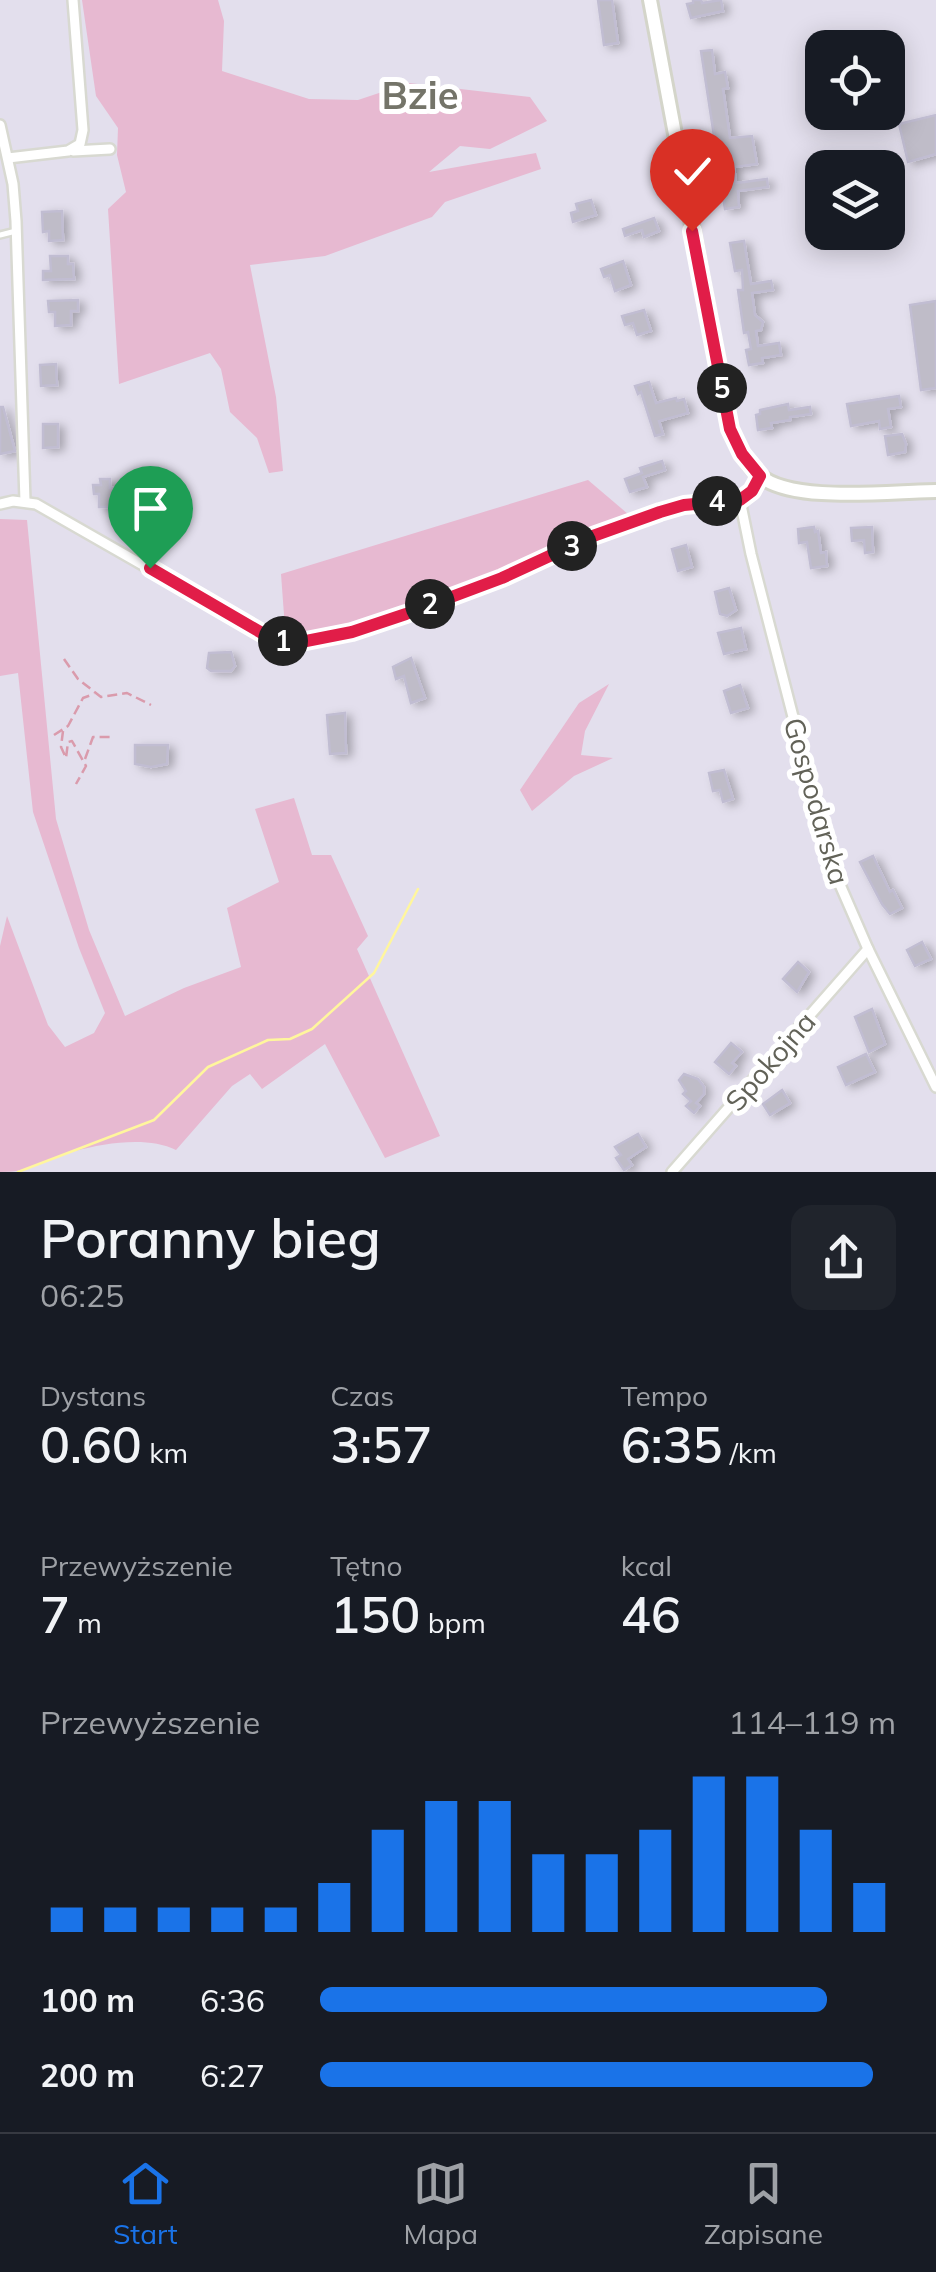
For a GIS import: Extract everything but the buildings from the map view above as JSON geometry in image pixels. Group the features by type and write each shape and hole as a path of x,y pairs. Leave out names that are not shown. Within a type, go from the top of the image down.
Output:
{"street":[{"path":"68,151 80,144 84,130 74,0"},
{"path":"650,0 730,429 742,454 760,476 782,487 810,491 936,491"},
{"path":"0,125 16,231 25,502"},
{"path":"8,158 110,149"},
{"path":"0,504 25,502 57,514 267,636 296,643 352,632 406,614 660,512 684,505 740,500 752,491 760,476"},
{"name":"Gospodarska","path":"740,500 831,864 868,950 936,1087"},
{"name":"Spokojna","path":"672,1172 868,950"}],"lane":[{"path":"0,236 16,231"}],"path":[{"path":"64,659 96,694 104,697 127,693 151,705"},
{"path":"54,735 72,720 83,698 96,694"},
{"path":"63,731 61,747 66,758 68,742 72,741 84,760"},
{"path":"76,784 84,774 84,760 93,737 111,737"}],"shaded area":[{"path":"82,0 218,0 224,21 222,71 309,99 358,100 409,83 530,97 547,121 490,149 460,146 429,172 536,153 541,169 445,202 432,217 325,256 250,265 276,397 283,471 269,473 257,438 230,412 221,369 210,353 119,384 108,209 126,192 117,155 118,128 96,96"},
{"path":"588,480 628,514 492,573 401,607 286,642 281,574"},
{"path":"0,519 27,520 56,819 89,930 125,1016 241,967 227,908 279,882 255,809 294,798 312,855 331,855 368,936 357,949 440,1136 385,1158 325,1044 262,1089 250,1074 232,1086 176,1150 153,1143 113,1143 75,1151 23,1170 0,1172 0,946 7,916 48,1025 65,1047 94,1033 105,1013 33,812 18,673 0,676"},
{"path":"609,684 585,731 581,755 613,758 574,776 532,811 520,790 579,703"}],"waterway":[{"path":"18,1172 154,1120 208,1067 268,1040 290,1039 312,1029 374,973 418,889"}],"district":[{"name":"Bzie","path":"420,95"}],"route":[{"path":"150,568 267,636 296,643 352,632 406,614 660,512 684,505 740,500 752,491 760,476 742,454 730,429 692,231"}]}
